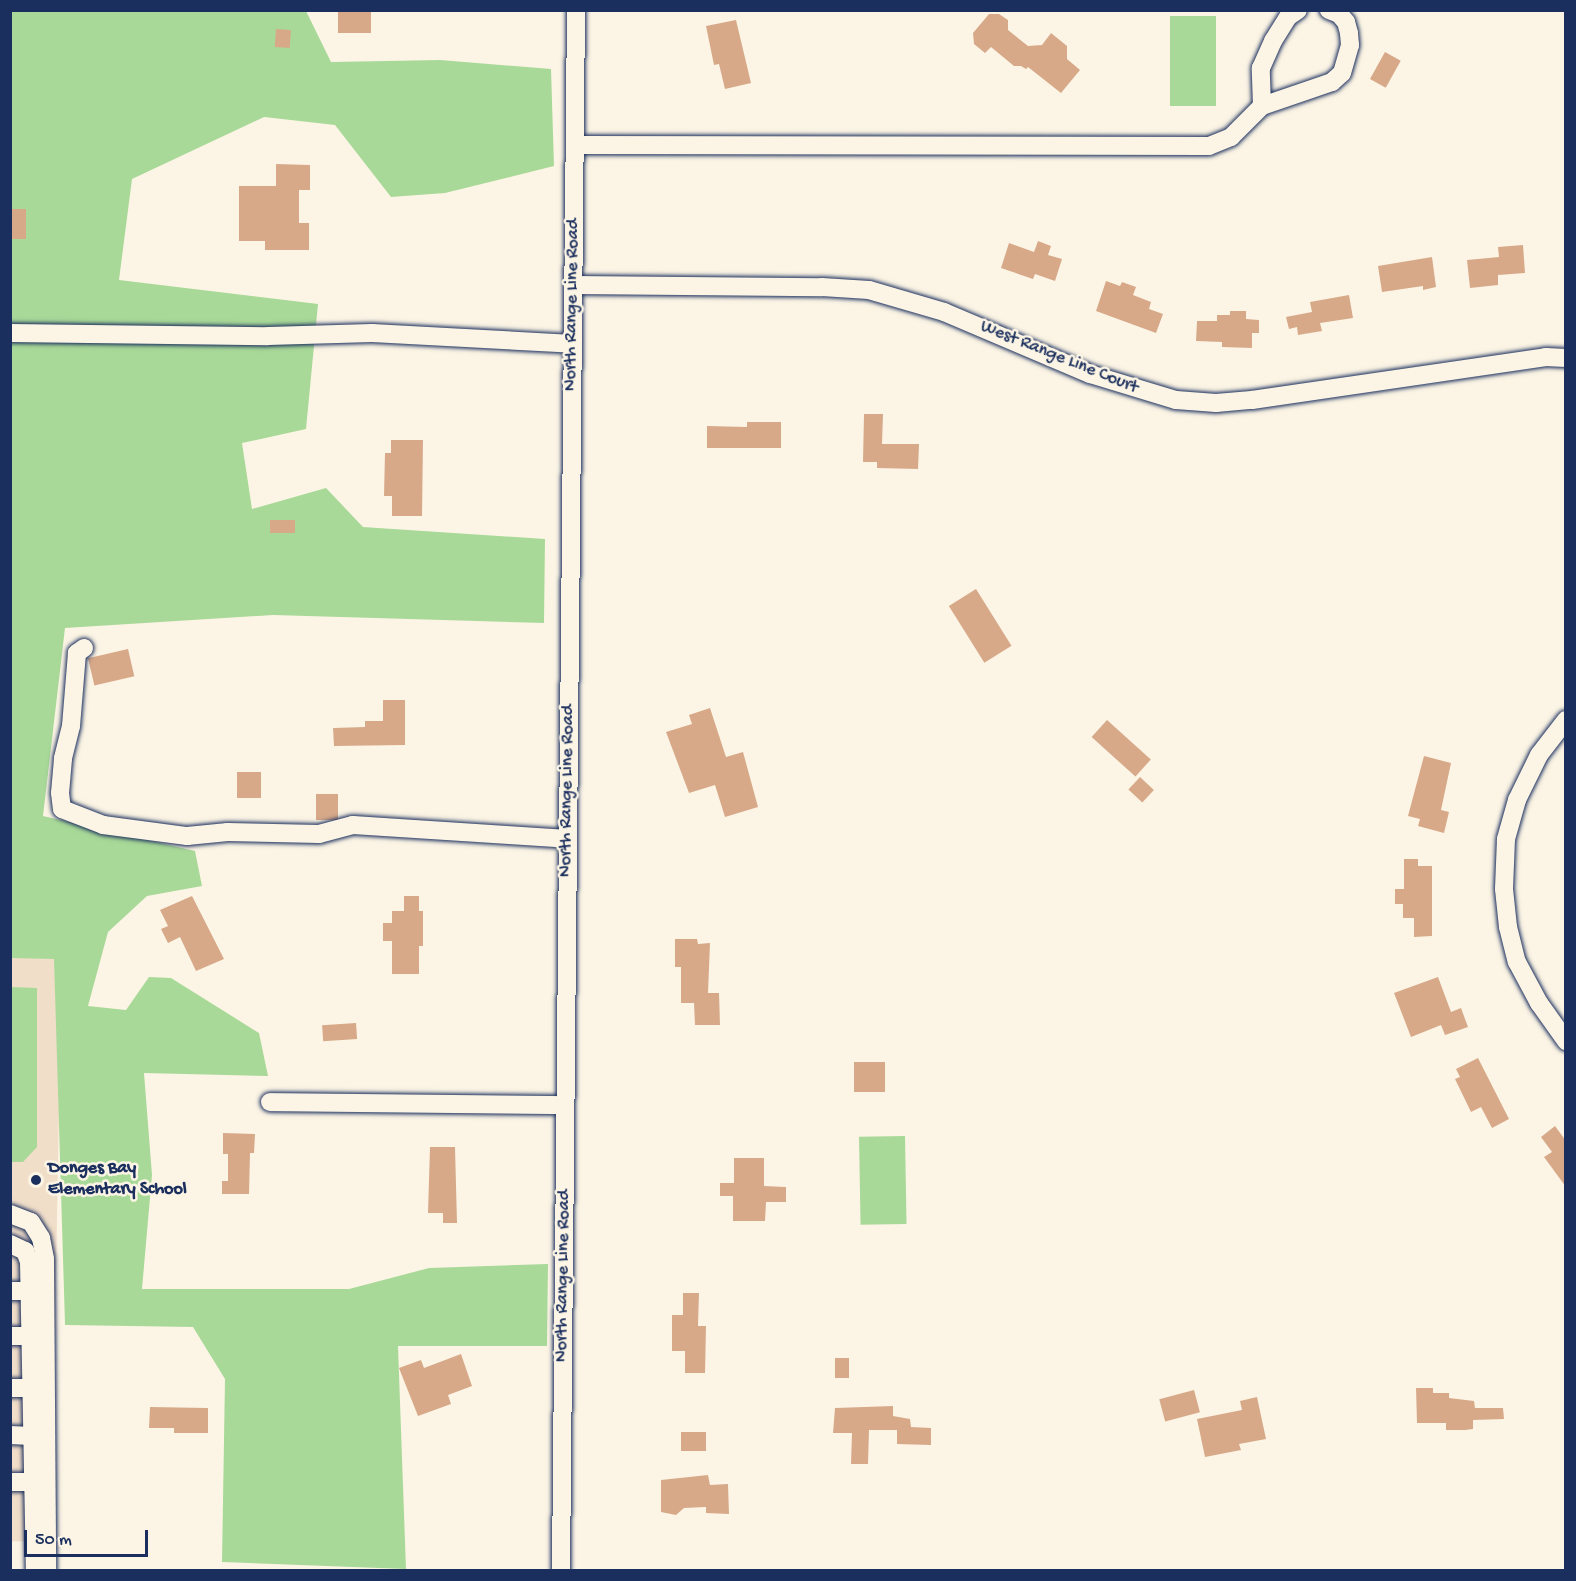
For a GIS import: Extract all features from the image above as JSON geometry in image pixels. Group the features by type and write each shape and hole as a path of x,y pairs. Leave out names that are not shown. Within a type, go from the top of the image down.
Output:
{"street":[{"name":"North Range Line Road","path":"561,1570 576,10"},
{"path":"1262,106 1261,68 1273,40 1288,17 1298,10"},
{"path":"575,145 1209,146 1231,137 1262,106 1332,82 1342,73 1350,45 1349,33 1346,22 1339,14 1329,10"},
{"name":"West Range Line Court","path":"573,285 822,287 869,290 944,312 1090,374 1176,400 1216,403 1252,400 1546,357 1566,358"},
{"path":"10,333 268,336 372,333 573,344"},
{"path":"84,648 77,653 71,726 63,759 60,793 62,808 104,825 188,836 228,832 318,834 353,825 568,838"},
{"path":"1565,1038 1539,1003 1517,962 1508,927 1504,890 1506,839 1517,800 1539,755 1566,720"},
{"path":"270,1102 565,1105"},
{"path":"10,1214 31,1222 41,1238 45,1259 47,1570"},
{"path":"10,1244 25,1251 29,1262 31,1482 35,1570"},
{"path":"10,1291 30,1291"},
{"path":"10,1336 30,1336"},
{"path":"10,1388 31,1388"},
{"path":"10,1436 31,1436"},
{"path":"10,1482 31,1482"}],"shaded area":[{"name":"Donges Bay Elementary School","path":"11,819 64,820 51,1542 10,1541"}],"green space":[{"path":"11,11 306,11 331,62 440,60 551,69 554,166 445,193 391,197 335,125 264,117 132,179 119,280 318,304 306,429 242,443 252,509 326,488 363,527 545,539 544,623 273,615 65,628 43,816 195,851 202,886 147,896 108,932 88,1006 126,1010 149,977 171,978 259,1033 268,1076 144,1073 152,1175 142,1289 349,1289 429,1268 548,1264 547,1346 398,1346 406,1569 222,1562 225,1379 193,1327 65,1325 54,959 11,958"},
{"path":"1170,16 1216,16 1216,106 1170,106"},
{"path":"11,987 37,988 37,1147 23,1162 11,1162"},
{"path":"905,1136 907,1224 861,1225 859,1137"}],"building":[{"path":"371,10 371,33 338,33 338,12"},
{"path":"989,14 999,14 1008,20 1008,30 1028,46 1042,45 1051,33 1067,46 1067,59 1080,70 1061,93 1028,67 1026,69 1014,66 991,47 985,53 974,44 973,33"},
{"path":"736,20 751,83 725,89 719,64 714,65 706,26"},
{"path":"276,29 291,30 290,48 275,47"},
{"path":"1385,52 1401,61 1386,88 1370,79"},
{"path":"276,164 310,165 310,190 299,190 299,223 309,223 309,250 265,250 265,241 239,241 239,186 276,186"},
{"path":"10,209 26,209 26,239 10,239"},
{"path":"1038,241 1051,246 1048,255 1062,259 1055,281 1035,274 1033,279 1001,268 1009,243 1034,252"},
{"path":"1523,245 1525,273 1498,275 1498,285 1470,288 1467,260 1499,257 1498,247"},
{"path":"1432,257 1436,287 1423,290 1423,286 1382,292 1378,266"},
{"path":"1106,281 1120,286 1122,282 1136,287 1133,295 1151,302 1149,309 1163,314 1156,333 1096,311"},
{"path":"1349,295 1353,318 1320,323 1322,331 1298,335 1297,327 1289,329 1286,317 1312,312 1310,302"},
{"path":"1230,311 1246,311 1246,319 1259,320 1259,333 1252,333 1252,348 1222,347 1222,342 1196,341 1197,321 1217,321 1217,315 1230,315"},
{"path":"864,414 883,414 882,444 919,444 918,469 877,468 877,462 863,462"},
{"path":"747,422 781,422 781,448 707,448 707,426 747,427"},
{"path":"391,440 423,440 422,516 392,516 392,496 384,496 385,453 391,453"},
{"path":"270,520 295,520 295,533 270,533"},
{"path":"976,589 1012,646 984,663 949,606"},
{"path":"128,649 134,676 94,686 88,658"},
{"path":"383,700 405,700 405,745 334,746 333,728 365,727 365,721 383,721"},
{"path":"710,708 726,757 743,752 758,807 725,817 715,785 689,793 666,732 692,724 689,715"},
{"path":"1107,720 1151,759 1135,777 1092,737"},
{"path":"1424,756 1451,763 1441,810 1449,812 1444,833 1418,826 1420,819 1408,816"},
{"path":"237,772 261,772 261,798 237,798"},
{"path":"1140,777 1154,790 1142,802 1128,789"},
{"path":"316,794 338,794 338,820 316,820"},
{"path":"1404,859 1418,859 1418,866 1432,866 1432,936 1414,937 1414,918 1403,918 1403,904 1395,904 1395,889 1404,889"},
{"path":"192,896 224,959 196,971 180,937 168,943 161,929 168,926 160,910"},
{"path":"404,896 419,896 419,911 423,911 423,946 419,946 419,974 392,974 392,941 383,941 383,923 392,923 392,911 404,911"},
{"path":"675,939 697,939 698,944 710,943 708,993 719,993 720,1025 695,1025 694,1003 681,1003 681,967 675,967"},
{"path":"1438,977 1451,1012 1461,1008 1468,1027 1445,1035 1441,1025 1411,1037 1394,993"},
{"path":"356,1023 357,1039 323,1041 322,1025"},
{"path":"1478,1058 1509,1119 1492,1128 1481,1107 1471,1112 1455,1079 1460,1077 1456,1069"},
{"path":"854,1062 885,1062 885,1092 854,1092"},
{"path":"1555,1126 1566,1141 1566,1187 1544,1157 1552,1152 1541,1137"},
{"path":"223,1133 255,1134 254,1153 250,1153 249,1194 222,1194 222,1181 228,1181 228,1154 223,1154"},
{"path":"430,1147 455,1147 457,1223 443,1223 443,1213 428,1213"},
{"path":"734,1158 764,1158 764,1186 786,1187 786,1202 766,1202 765,1221 733,1221 733,1196 720,1196 720,1183 734,1183"},
{"path":"683,1293 699,1293 698,1326 706,1326 705,1373 685,1373 685,1351 672,1351 672,1315 683,1315"},
{"path":"461,1354 472,1386 448,1395 451,1404 418,1416 399,1368 421,1360 424,1368"},
{"path":"835,1358 849,1358 849,1378 835,1378"},
{"path":"1416,1388 1433,1388 1433,1393 1449,1393 1449,1398 1474,1401 1475,1408 1503,1408 1504,1419 1473,1420 1473,1429 1465,1430 1446,1430 1446,1423 1417,1423"},
{"path":"1194,1390 1200,1412 1165,1422 1159,1399"},
{"path":"1257,1397 1266,1439 1239,1444 1241,1450 1205,1457 1197,1419 1242,1410 1240,1401"},
{"path":"893,1406 893,1416 910,1419 911,1427 931,1428 931,1445 897,1444 897,1430 869,1430 868,1464 851,1464 852,1433 833,1433 835,1408"},
{"path":"150,1407 208,1408 208,1433 174,1433 174,1428 149,1428"},
{"path":"681,1432 706,1432 706,1451 681,1451"},
{"path":"708,1475 710,1485 728,1484 729,1514 706,1513 706,1507 684,1508 676,1515 661,1512 661,1480"}],"place":[{"name":"Donges Bay Elementary School","path":"36,1180"}]}
